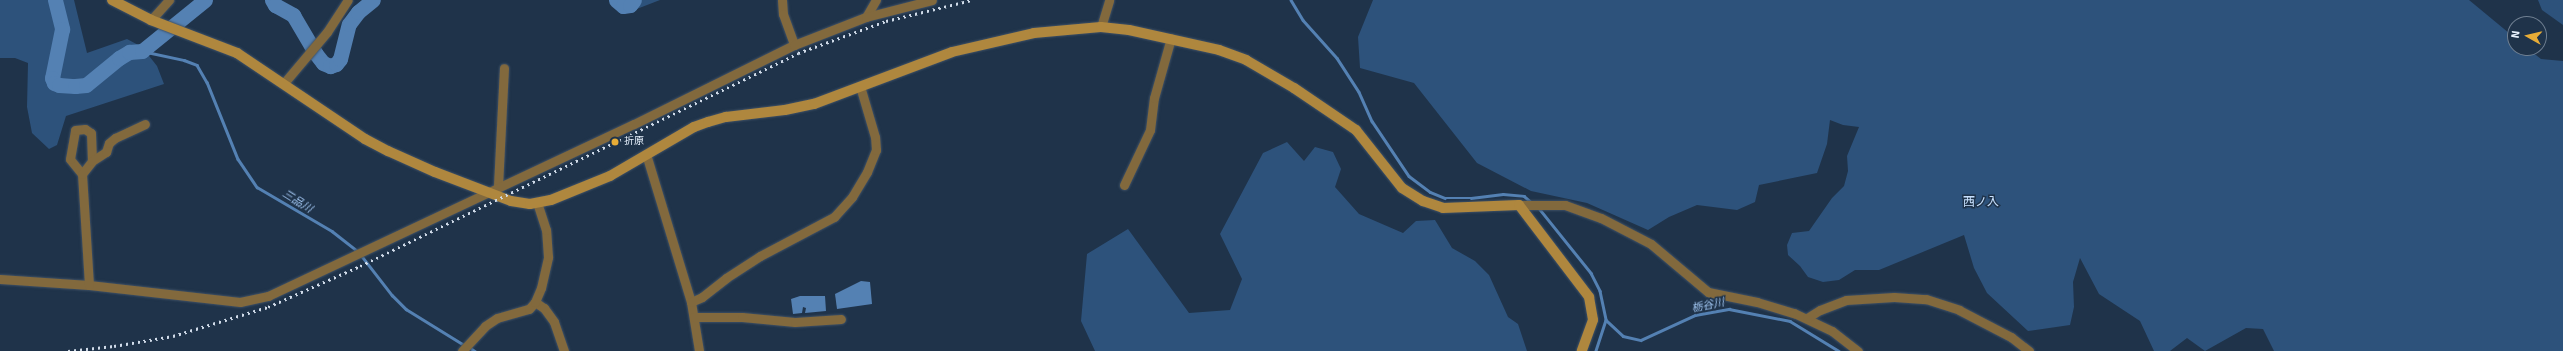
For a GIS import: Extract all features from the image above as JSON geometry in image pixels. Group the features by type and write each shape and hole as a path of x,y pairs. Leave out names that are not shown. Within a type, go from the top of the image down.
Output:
{"street":[{"path":"112,0 151,20 191,34 237,53 284,83 335,120 388,151 435,172 511,201 537,204 604,178 694,127 726,117 785,110 814,104 860,86 967,49 1034,33 1101,27 1129,30 1171,38 1219,50 1246,60 1294,88 1356,130 1402,188 1423,201 1443,208 1565,205 1601,218 1651,244 1708,292 1757,302 1807,318 1832,331 1858,351"},
{"path":"151,20 168,0"},
{"path":"284,83 318,43 348,0"},
{"path":"782,0 783,14 794,45"},
{"path":"866,17 876,0"},
{"path":"0,279 89,285 240,302 268,296 498,186 634,124 794,45 866,17 932,0"},
{"path":"1101,27 1109,0"},
{"path":"1124,184 1150,130 1154,98 1171,38"},
{"path":"498,186 504,68"},
{"path":"691,302 702,297 726,278 760,256 834,217 852,197 867,172 876,150 875,137 860,86"},
{"path":"82,174 92,161 106,152 109,143 115,138 144,124"},
{"path":"89,285 82,174 70,159 75,130 86,129 91,133 92,161"},
{"path":"646,154 691,302 699,351"},
{"path":"462,351 485,326 497,318 529,309 535,302 541,288 548,245 537,204"},
{"path":"1520,205 1589,297 1593,320 1582,351"},
{"path":"1807,318 1820,310 1846,300 1894,297 1926,299 1959,310 2011,337 2030,351"},
{"path":"535,302 544,308 554,322 564,351"},
{"path":"694,318 742,317 795,322 841,319"}],"shaded area":[{"path":"0,0 74,0 87,53 127,39 142,47 157,66 164,84 66,116 57,145 49,149 32,133 27,107 28,63 15,58 0,58"},
{"path":"622,0 660,0 629,12"},
{"path":"1373,0 2469,0 2507,31 2507,56 2537,56 2541,59 2563,61 2563,351 2274,351 2263,329 2246,328 2205,351 2187,338 2170,351 2154,351 2140,321 2099,294 2080,258 2073,282 2074,307 2070,325 2028,331 1987,293 1974,268 1964,235 1879,270 1855,270 1839,280 1823,282 1808,277 1800,266 1788,255 1787,245 1792,233 1809,231 1832,198 1844,186 1848,171 1847,156 1859,127 1843,125 1830,120 1827,144 1817,173 1759,185 1755,202 1737,210 1697,205 1669,217 1648,230 1587,203 1531,191 1477,163 1414,83 1360,68 1358,37"},
{"path":"2538,0 2563,0 2563,25 2542,10"},
{"path":"1287,142 1304,161 1315,147 1333,152 1341,169 1335,187 1359,214 1403,233 1416,221 1435,220 1452,248 1475,261 1489,275 1508,317 1518,324 1527,351 1095,351 1081,321 1087,254 1128,229 1189,313 1230,310 1242,279 1220,234 1263,153"},
{"path":"861,281 870,282 872,304 837,309 835,294"},
{"path":"800,296 825,296 826,311 805,313 806,308 803,307 802,313 793,314 791,299"}],"waterway":[{"path":"55,0 62,29 52,78 54,83 59,85 75,86 86,85 119,58 129,52 142,51 205,0"},
{"path":"272,0 275,5 293,15 316,54 323,63 330,66 336,64 340,59 349,24 358,12 373,0"},
{"path":"616,0 623,6 630,5 634,0"},
{"path":"1291,0 1303,20 1337,58 1359,92 1372,121 1409,176 1430,192 1445,198 1471,198 1503,194 1524,196 1531,202"},
{"name":"三品川","path":"142,51 184,60 197,65 207,82 238,159 257,187 332,231 358,251"},
{"path":"1538,207 1591,273 1600,291 1606,320 1596,351"},
{"name":"三品川","path":"361,255 392,295 406,309 464,345"},
{"name":"栃谷川","path":"1606,320 1623,336 1641,340 1695,315 1729,309 1790,321 1839,351"},
{"name":"三品川","path":"469,347 475,351"}],"railway":[{"path":"68,351 114,346 173,336 268,307 360,266 798,53 886,21 972,0"}],"place":[{"name":"折原","path":"615,142"}],"district":[{"name":"西ノ入","path":"1981,203"}]}
